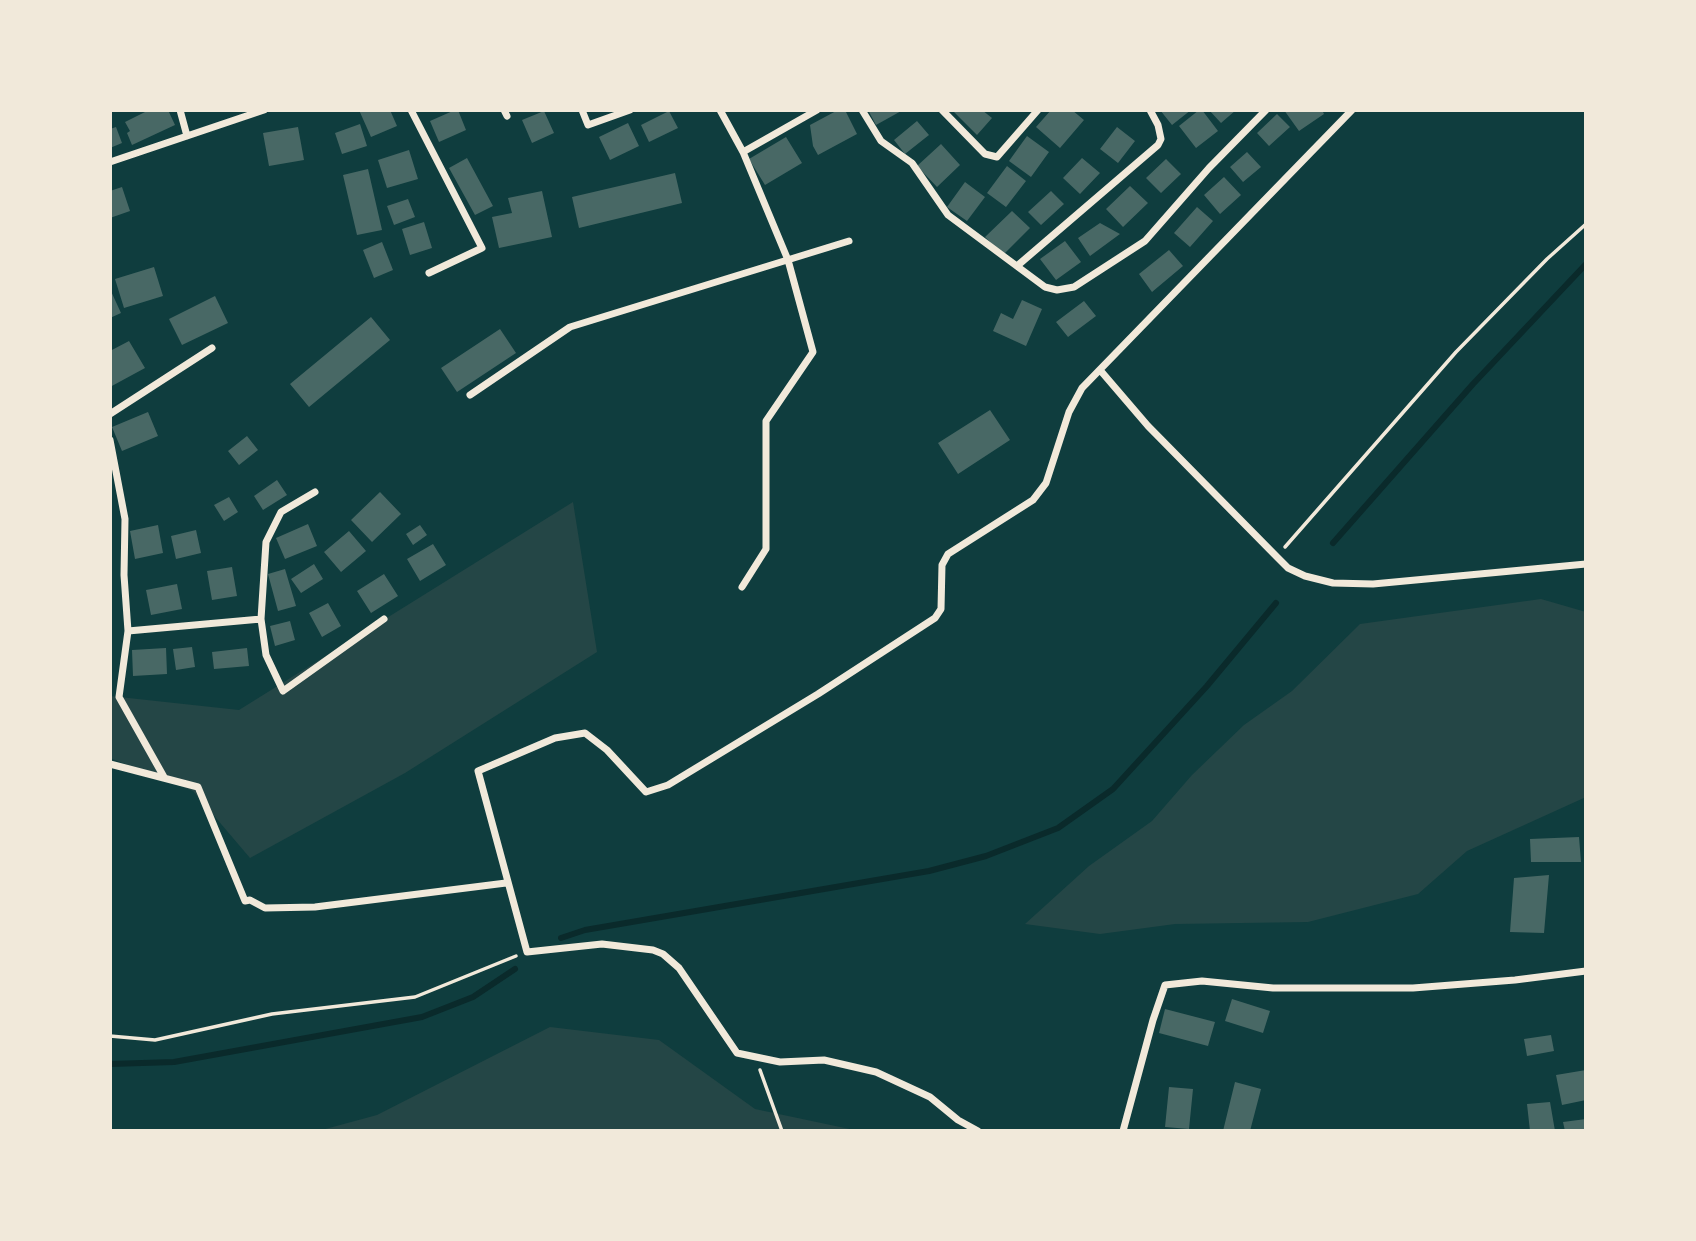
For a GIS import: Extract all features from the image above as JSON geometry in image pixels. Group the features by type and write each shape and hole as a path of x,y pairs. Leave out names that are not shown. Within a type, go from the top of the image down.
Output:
{"street":[{"path":"180,110 187,136"},
{"path":"110,162 264,110"},
{"path":"411,110 482,248 429,273"},
{"path":"582,110 588,125 630,110"},
{"path":"720,110 743,152 788,260 813,352 766,421 766,549 742,587"},
{"path":"743,152 817,110"},
{"path":"863,110 881,141 912,163 948,215 1045,287 1057,290 1074,287 1145,241 1209,168 1266,110"},
{"path":"942,110 990,156 1002,153 1038,110"},
{"path":"1017,266 1158,145 1161,139 1158,125 1150,110"},
{"path":"978,1131 958,1120 930,1097 876,1072 824,1060 780,1062 737,1054 679,968 663,954 653,950 602,944 527,952 506,883 478,771 555,738 585,733 607,750 646,792 668,785 818,694 935,618 941,609 942,565 948,554 1032,500 1046,483 1069,412 1082,388 1352,110"},
{"path":"470,395 570,327 849,241"},
{"path":"110,414 212,348"},
{"path":"1100,370 1148,426 1277,557 1288,568 1305,576 1333,583 1373,584 1586,564"},
{"path":"110,440 124,519 128,631 119,697 164,777"},
{"path":"315,492 281,512 266,542 261,619 266,655 283,691 384,619"},
{"path":"128,631 261,619"},
{"path":"110,764 198,787 245,901 250,900 265,908 315,907 506,883"},
{"path":"1123,1131 1165,985 1202,981 1273,988 1413,988 1586,971"}],"path":[{"path":"1277,557 1456,352 1546,259 1586,224"},
{"path":"110,1036 155,1040 272,1014 415,997 527,952"},
{"path":"755,1057 782,1131"}],"shaded area":[{"path":"573,502 597,652 405,773 250,858 193,791 110,758 110,696 239,710"},
{"path":"1541,599 1586,612 1586,797 1467,851 1418,894 1308,922 1175,924 1100,934 1025,924 1089,866 1152,821 1192,775 1244,725 1292,691 1360,624"},
{"path":"550,1027 659,1040 755,1109 859,1131 318,1131 377,1115"}],"building":[{"path":"149,110 168,110 175,125 132,145 127,133 130,131 125,122"},
{"path":"359,110 390,110 397,126 371,137"},
{"path":"458,110 466,130 439,142 430,121"},
{"path":"838,110 845,110 857,134 818,155 813,146 810,125"},
{"path":"868,110 903,110 876,125"},
{"path":"952,110 982,110 992,118 977,135"},
{"path":"1051,110 1072,110 1084,120 1060,148 1036,127"},
{"path":"1160,110 1191,110 1172,125"},
{"path":"1202,110 1218,131 1196,148 1179,126"},
{"path":"1209,110 1236,110 1221,123"},
{"path":"1284,110 1322,110 1324,114 1299,131"},
{"path":"544,111 554,133 532,143 522,120"},
{"path":"669,111 678,128 649,142 641,125"},
{"path":"1277,114 1290,127 1269,146 1257,133"},
{"path":"917,121 929,135 905,154 894,140"},
{"path":"628,123 639,146 610,160 599,137"},
{"path":"360,124 367,146 342,154 335,133"},
{"path":"116,127 122,143 110,148 110,129"},
{"path":"298,127 304,160 269,166 263,133"},
{"path":"1117,127 1135,141 1118,163 1100,149"},
{"path":"1027,136 1049,152 1031,177 1009,161"},
{"path":"786,137 802,163 765,185 749,159"},
{"path":"941,144 960,165 937,187 917,166"},
{"path":"409,150 418,179 387,188 378,160"},
{"path":"1247,152 1261,167 1243,182 1230,167"},
{"path":"467,158 493,206 475,215 449,168"},
{"path":"1082,158 1100,173 1080,194 1063,178"},
{"path":"1166,159 1181,174 1161,193 1146,178"},
{"path":"1007,166 1026,181 1006,207 987,193"},
{"path":"368,169 382,230 357,235 343,175"},
{"path":"675,173 682,203 579,228 572,197"},
{"path":"1224,177 1241,195 1220,214 1204,195"},
{"path":"965,182 985,197 967,221 947,207"},
{"path":"1130,186 1148,203 1123,227 1106,209"},
{"path":"122,187 130,211 110,218 110,191"},
{"path":"542,191 552,237 499,248 492,217 512,213 508,198"},
{"path":"1051,191 1064,204 1041,225 1028,212"},
{"path":"408,199 415,217 394,225 387,206"},
{"path":"1197,207 1213,221 1190,247 1174,233"},
{"path":"1012,211 1030,228 1003,255 985,237"},
{"path":"424,222 432,248 410,255 402,229"},
{"path":"1100,223 1120,234 1090,256 1078,238"},
{"path":"1065,241 1081,262 1056,280 1040,259"},
{"path":"382,242 393,270 374,278 363,250"},
{"path":"1169,250 1183,266 1152,292 1139,274"},
{"path":"154,267 163,296 124,308 115,279"},
{"path":"110,289 121,313 110,318"},
{"path":"215,296 228,323 182,345 169,319"},
{"path":"1022,300 1042,309 1026,346 993,331 1001,313 1013,319"},
{"path":"1084,301 1096,316 1068,337 1056,322"},
{"path":"371,317 390,340 309,407 290,384"},
{"path":"500,329 516,353 457,392 441,368"},
{"path":"129,341 145,368 110,387 110,351"},
{"path":"990,410 1010,440 958,474 938,443"},
{"path":"148,412 158,436 122,451 112,427"},
{"path":"247,436 258,450 239,465 228,451"},
{"path":"277,480 287,495 263,510 254,496"},
{"path":"380,492 401,514 372,542 351,520"},
{"path":"229,497 238,512 224,521 214,505"},
{"path":"308,524 317,546 285,559 276,538"},
{"path":"158,525 163,553 135,559 130,531"},
{"path":"420,525 427,535 413,545 406,534"},
{"path":"196,530 201,553 176,559 171,536"},
{"path":"349,531 366,551 341,572 324,552"},
{"path":"433,544 446,565 420,581 407,559"},
{"path":"314,564 323,579 301,593 291,579"},
{"path":"232,567 237,596 212,600 207,571"},
{"path":"285,569 296,606 278,611 268,574"},
{"path":"384,574 398,596 371,613 357,591"},
{"path":"177,584 182,609 151,615 146,590"},
{"path":"328,603 341,626 322,637 309,613"},
{"path":"290,621 295,640 275,646 270,626"},
{"path":"192,647 195,667 176,670 173,649"},
{"path":"166,648 167,674 133,676 132,650"},
{"path":"247,648 249,666 214,669 212,652"},
{"path":"1579,837 1581,862 1531,862 1530,839"},
{"path":"1549,875 1544,933 1510,932 1514,878"},
{"path":"1232,999 1270,1011 1263,1033 1225,1021"},
{"path":"1165,1009 1215,1022 1208,1046 1159,1033"},
{"path":"1551,1035 1554,1051 1527,1056 1524,1039"},
{"path":"1586,1070 1586,1100 1562,1105 1556,1075"},
{"path":"1235,1082 1261,1089 1250,1131 1223,1131"},
{"path":"1169,1087 1193,1089 1189,1129 1165,1127"},
{"path":"1550,1102 1555,1131 1530,1131 1527,1104"},
{"path":"1586,1119 1586,1131 1565,1131 1563,1122"}],"waterway":[{"path":"1333,543 1473,384 1586,264"},
{"path":"561,938 585,930 929,871 986,856 1058,828 1113,789 1207,686 1276,603"},
{"path":"110,1064 174,1062 422,1017 473,997 515,969"}]}
